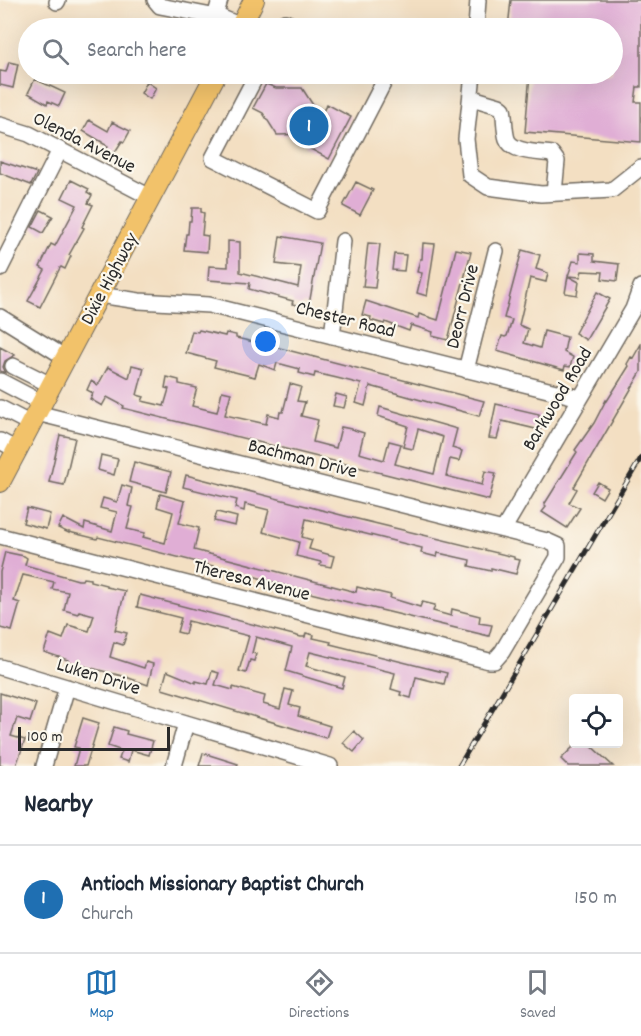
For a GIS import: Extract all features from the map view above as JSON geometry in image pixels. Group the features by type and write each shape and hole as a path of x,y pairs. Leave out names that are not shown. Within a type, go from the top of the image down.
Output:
{"main road":[{"path":"246,18 254,0"},
{"name":"Dixie Highway","path":"0,482 9,445 36,414 211,84"}],"street":[{"path":"155,0 160,6 215,17 220,0"},
{"path":"477,18 478,0"},
{"path":"252,84 213,158 317,211 383,84"},
{"path":"473,84 466,139 470,175 488,187 540,194 612,190 641,167"},
{"path":"472,98 503,109 507,140 513,146 523,150 552,154 557,161 554,193"},
{"name":"Olenda Avenue","path":"0,125 29,134 150,197"},
{"path":"0,269 60,150"},
{"path":"332,336 343,241"},
{"name":"Deorr Drive","path":"466,370 496,251"},
{"name":"Barkwood Road","path":"503,530 633,309 641,287"},
{"name":"Chester Road","path":"99,295 139,301 209,305 580,398"},
{"path":"0,317 66,358"},
{"path":"13,366 51,385"},
{"path":"0,381 36,414"},
{"path":"0,408 36,414"},
{"name":"Bachman Drive","path":"36,414 547,541 558,546 558,557 502,652 494,661"},
{"name":"Theresa Avenue","path":"0,536 494,661"},
{"name":"Luken Drive","path":"0,667 330,766"},
{"path":"44,766 67,687"},
{"path":"174,766 186,723"}],"building":[{"path":"511,0 641,0 641,87 637,87 635,102 641,102 641,142 525,132 529,84 623,84 623,18 509,18"},
{"path":"9,62 18,64 13,88 0,85 0,71 6,72"},
{"path":"32,84 46,84 65,93 59,106 48,101 47,104 28,93"},
{"path":"146,84 156,88 150,99 141,93"},
{"path":"266,84 276,88 302,88 320,116 327,104 351,117 329,159 305,146 310,134 277,135 263,113 253,108"},
{"path":"89,120 108,131 112,122 130,131 113,155 105,151 108,146 83,131"},
{"path":"0,161 37,173 31,185 0,173"},
{"path":"71,180 89,189 87,192 92,195 88,203 93,205 82,227 84,228 69,255 71,256 65,269 60,268 40,307 28,301 45,270 40,267 51,244 55,246 77,205 62,198"},
{"path":"356,182 373,190 360,215 343,206"},
{"path":"192,208 201,208 201,212 204,213 202,235 208,236 207,252 184,250"},
{"path":"41,210 53,216 43,233 32,227"},
{"path":"280,236 320,243 309,305 292,304 293,301 249,289 250,283 208,280 209,266 228,267 228,241 240,242 240,272 298,287 301,267 276,264"},
{"path":"368,243 380,244 375,288 363,287"},
{"path":"423,243 435,244 427,296 417,293 422,273 417,272 420,259 422,259"},
{"path":"456,249 471,252 448,340 432,336 433,332 411,325 409,331 385,322 384,324 370,320 371,317 362,315 366,301 418,318 419,314 438,320"},
{"path":"522,250 540,255 536,269 548,273 546,282 530,278 519,325 528,329 524,343 540,348 544,331 567,337 564,352 573,357 570,367 565,366 564,370 497,351 502,336 507,336 512,320 504,318"},
{"path":"580,253 594,254 594,261 619,264 617,281 602,279 603,272 582,271 580,277 568,276 573,261 580,262"},
{"path":"394,254 406,255 404,271 392,270"},
{"path":"568,276 579,282 577,295 565,293"},
{"path":"597,292 610,299 586,340 575,333"},
{"path":"199,330 225,336 226,333 236,335 236,338 258,343 259,340 269,343 268,345 484,401 479,416 370,386 365,406 356,403 361,384 315,373 314,377 299,373 300,369 277,363 275,370 259,364 255,377 214,367 216,361 186,353 192,331 198,332"},
{"path":"641,344 641,372 574,487 577,489 569,503 580,508 567,528 542,512 546,507 544,505 577,452 575,450 629,366 627,364 631,357 633,358"},
{"path":"0,347 15,355 5,361 3,367 6,373 0,371"},
{"path":"132,365 144,368 137,395 144,397 142,401 164,406 169,389 165,388 167,377 179,380 179,384 197,388 192,406 217,412 222,391 231,393 225,415 266,424 268,414 279,417 280,412 283,412 290,384 301,387 297,401 305,402 301,416 318,420 313,442 336,448 341,427 351,429 364,433 359,453 384,460 389,441 401,444 395,464 434,474 443,437 418,429 413,449 403,447 408,426 378,416 380,407 457,429 452,448 462,451 459,461 450,459 446,476 482,485 485,471 496,473 489,500 123,408 124,406 107,397 102,406 90,399 93,393 87,390 91,381 98,385 108,367 129,378"},
{"path":"336,394 347,397 344,408 333,406"},
{"path":"496,404 539,414 539,417 543,419 540,430 502,421 497,439 489,438"},
{"path":"60,435 75,438 64,485 49,482"},
{"path":"101,455 118,459 114,475 98,470"},
{"path":"134,462 171,472 166,492 129,482"},
{"path":"186,475 520,560 516,574 491,568 491,571 469,566 470,560 438,553 437,557 421,553 422,548 306,519 302,537 312,540 309,549 334,556 331,567 320,565 321,562 296,556 299,542 263,532 269,510 245,504 244,511 235,508 237,500 183,487"},
{"path":"598,482 608,488 602,498 592,492"},
{"path":"122,485 132,488 128,506 133,507 127,529 145,533 143,537 165,543 173,512 157,507 160,494 185,501 179,523 199,528 194,550 356,592 357,587 391,595 390,598 420,607 422,602 435,605 433,611 451,616 452,609 480,616 479,623 492,625 489,636 306,592 307,590 98,537 97,539 69,533 58,528 63,518 84,529 85,523 112,531 117,512 100,508 103,498 117,502"},
{"path":"27,508 50,514 46,529 23,523"},
{"path":"217,512 237,517 235,526 214,521"},
{"path":"5,552 24,556 27,558 25,565 78,580 90,579 106,587 125,591 115,630 127,633 123,645 114,642 110,657 144,668 146,662 153,664 148,685 68,662 68,660 44,652 50,634 63,639 68,625 89,631 94,615 64,610 68,592 52,589 54,582 23,575 14,601 20,603 12,631 0,628 0,572"},
{"path":"140,595 301,637 305,637 306,633 314,635 313,638 331,642 330,644 447,673 444,684 416,677 411,698 391,689 395,673 310,652 306,666 345,677 342,688 286,671 292,647 256,637 252,653 256,654 254,661 250,660 246,673 239,671 249,636 188,621 185,634 177,632 181,618 137,607"},
{"path":"167,671 196,683 196,681 208,684 212,671 219,673 215,685 233,690 233,687 265,696 263,704 280,709 285,689 293,691 289,705 300,708 298,716 330,726 326,738 162,689"},
{"path":"0,693 36,704 30,722 17,718 11,736 25,740 16,766 0,766"},
{"path":"83,718 99,723 86,766 74,766 79,748 74,747"},
{"path":"114,727 127,731 126,734 153,741 149,755 131,750 128,762 119,759 122,751 108,746"},
{"path":"354,731 364,740 354,752 343,743"},
{"path":"572,748 593,748 613,766 568,766 561,759"},
{"path":"203,753 238,764 237,766 199,766"}],"railway":[{"path":"459,766 641,458"}],"place":[{"name":"Antioch Missionary Baptist Church","path":"309,126"}]}
